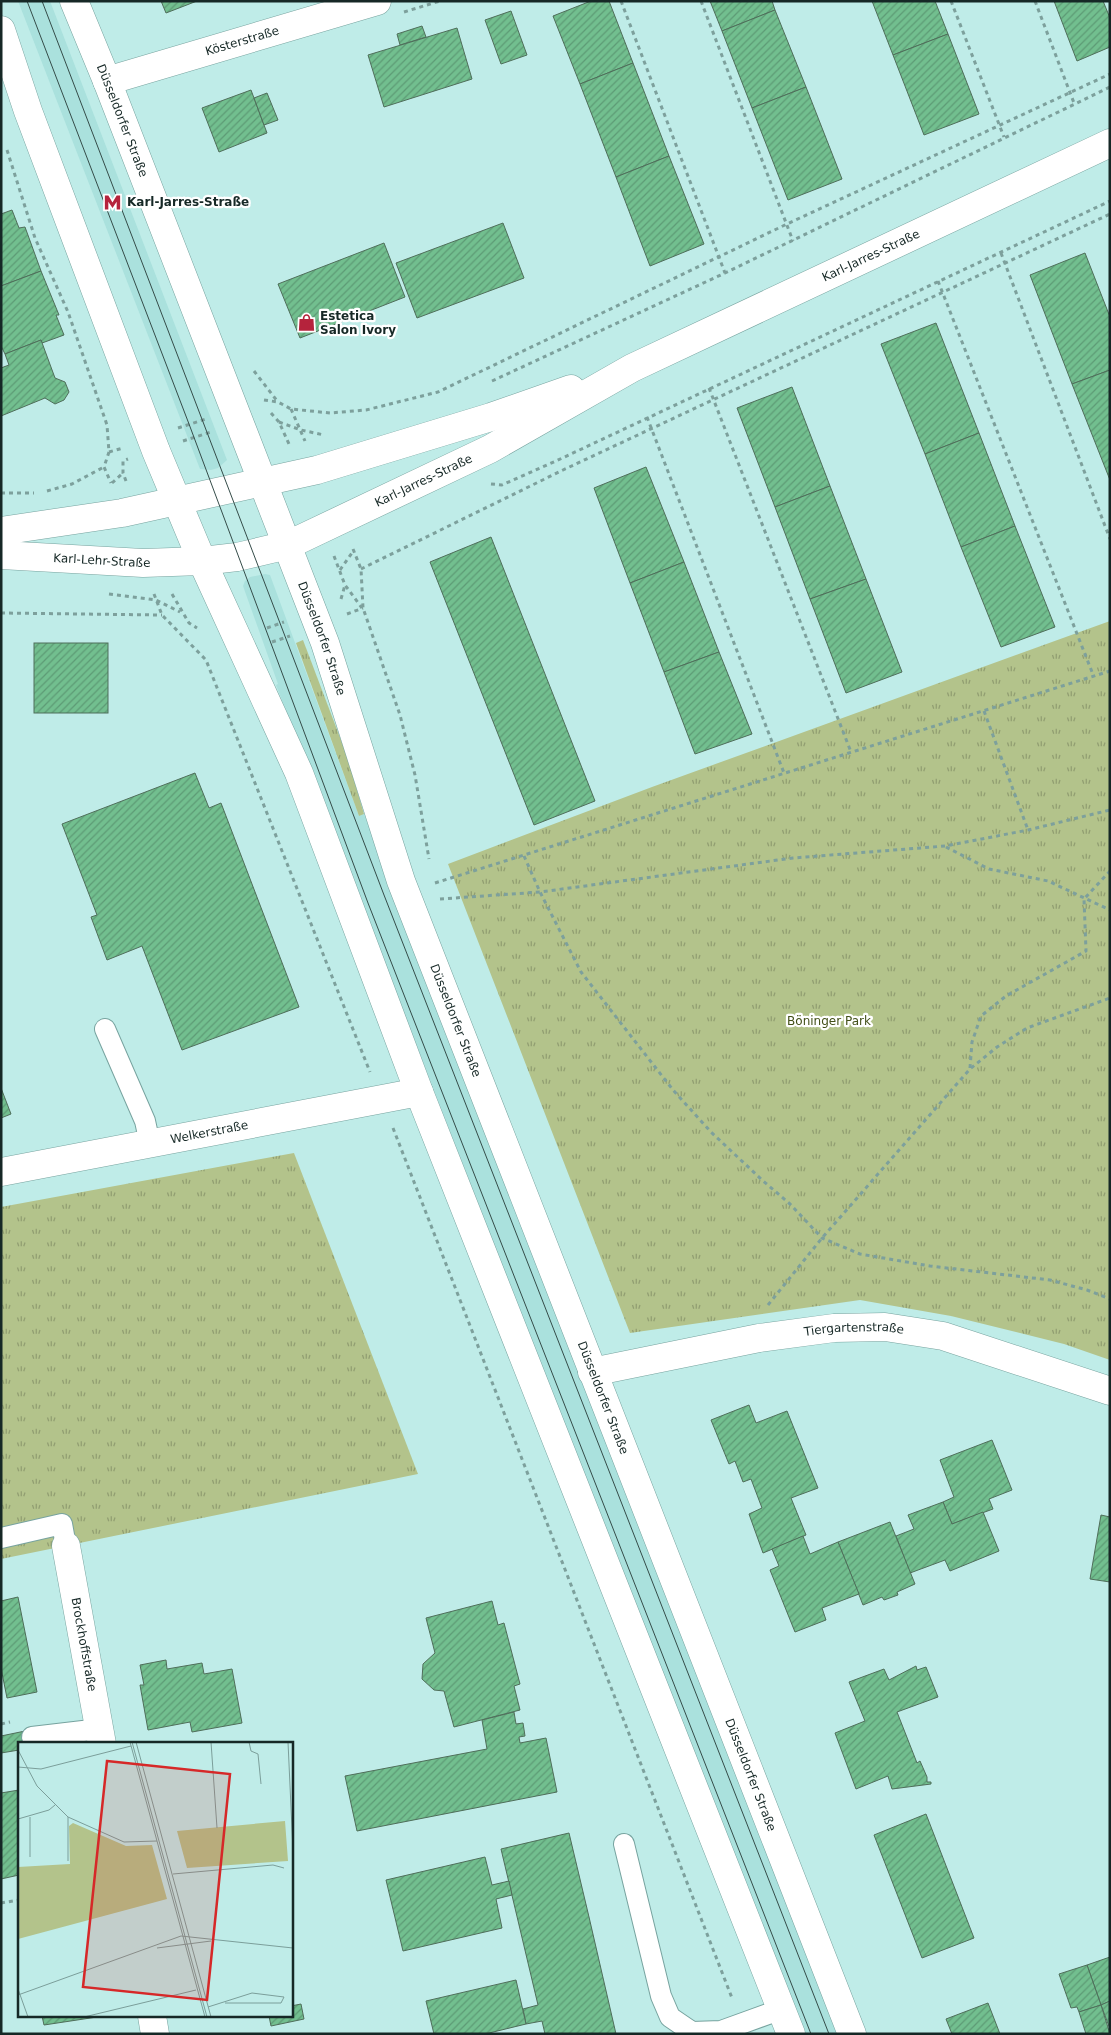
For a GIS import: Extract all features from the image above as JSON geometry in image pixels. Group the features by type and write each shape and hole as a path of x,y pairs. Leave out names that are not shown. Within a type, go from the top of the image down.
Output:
{"main road":[{"name":"Düsseldorfer Straße","path":"74,1 108,81 318,624 378,804 401,880 852,2034"},
{"name":"Kösterstraße","path":"108,81 377,1"},
{"path":"1,30 28,110 153,444 202,561 299,773 419,1092 792,2034"},
{"name":"Karl-Jarres-Straße","path":"202,561 237,557 288,545 490,449 632,368 1110,143"},
{"name":"Karl-Jarres-Straße","path":"178,500 317,470 473,422 632,368"},
{"path":"1,531 122,513 178,500"},
{"name":"Karl-Lehr-Straße","path":"1,555 125,564 202,561"},
{"name":"Welkerstraße","path":"1,1172 419,1092"},
{"name":"Tiergartenstraße","path":"592,1372 759,1338 834,1328 885,1326 943,1336 1110,1391"},
{"name":"Brockhoffstraße","path":"66,1546 101,1736"},
{"path":"152,2018 155,2034"}],"lane":[{"path":"105,1029 145,1121 150,1144"},
{"path":"1,1538 62,1524 66,1546"},
{"path":"32,1737 101,1736"},
{"path":"624,1844 661,1996 670,2017 692,2032 721,2031 782,2009"}],"path":[{"path":"621,1 725,273"},
{"path":"702,1 793,241"},
{"path":"951,1 1004,137"},
{"path":"1035,1 1074,104"},
{"path":"109,452 153,444 237,416 262,400 278,402 291,409 330,413 366,410 438,392 787,224 1110,74"},
{"path":"491,382 793,241 1110,87"},
{"path":"1,493 40,493 72,484 104,467 109,452 107,425 68,312 34,238 4,141"},
{"path":"483,483 502,485 1110,201"},
{"path":"361,568 651,429 1110,214"},
{"path":"1001,253 1110,539"},
{"path":"938,281 1094,677"},
{"path":"709,388 715,399 851,752"},
{"path":"153,444 237,416"},
{"path":"647,417 784,773"},
{"path":"280,422 301,430 328,436"},
{"path":"350,544 361,568 363,608 400,715 415,775 429,864"},
{"path":"340,570 360,544"},
{"path":"105,594 156,600 182,613"},
{"path":"206,660 286,638 363,608"},
{"path":"1,613 162,615 206,660 381,1099 742,2024"},
{"path":"433,883 1110,672"},
{"path":"984,711 1028,830"},
{"path":"439,899 540,892 793,858 945,846 1028,830 1110,810"},
{"path":"945,846 989,870 1048,881 1110,910"},
{"path":"524,856 540,892 581,972 673,1090 711,1132 790,1204 822,1238 860,1254 930,1266 1050,1280 1087,1290 1110,1299"},
{"path":"970,1069 972,1042 981,1016 1006,996 1086,951 1084,899 1110,871"},
{"path":"759,1338 762,1311 822,1238 970,1069 997,1047 1027,1028 1110,998"},
{"path":"1,1903 18,1900"}],"shaded area":[{"path":"18,1 50,1 227,460 218,468 211,470 200,469"},
{"path":"270,575 359,816 364,814 838,2034 802,2034 276,685 278,684 243,586 250,577"}],"green space":[{"name":"Böninger Park","path":"1110,621 1110,1360 1064,1344 951,1316 860,1300 630,1333 448,864 652,787"},
{"path":"303,640 347,756 364,814 359,816 296,643"},
{"path":"294,1153 418,1474 1,1559 1,1207"}],"building":[{"path":"161,1 197,1 166,13"},
{"path":"591,1 609,1 633,63 580,84 553,16"},
{"path":"710,1 772,1 775,10 722,31"},
{"path":"872,1 935,1 948,34 893,55"},
{"path":"1054,1 1103,1 1110,18 1110,47 1077,61"},
{"path":"775,10 806,87 752,108 722,31"},
{"path":"511,11 527,55 501,64 485,20"},
{"path":"422,26 426,37 400,45 397,34"},
{"path":"457,28 472,79 384,107 368,55"},
{"path":"948,34 979,114 924,135 893,55"},
{"path":"633,63 669,156 616,177 580,84"},
{"path":"806,87 842,179 788,200 752,108"},
{"path":"251,90 267,133 219,152 202,108"},
{"path":"267,93 278,120 264,125 254,98"},
{"path":"669,156 704,244 650,266 616,177"},
{"path":"12,210 19,228 25,227 41,271 1,286 1,214"},
{"path":"503,223 524,278 417,318 396,263"},
{"path":"384,243 405,297 300,338 278,284"},
{"path":"1085,253 1110,317 1110,370 1072,384 1030,275"},
{"path":"41,271 59,315 56,315 64,335 42,343 41,340 5,354 1,346 1,286"},
{"path":"936,323 979,433 925,454 881,344"},
{"path":"41,340 55,378 65,382 69,392 64,400 55,404 45,398 1,416 1,368 9,365 5,354"},
{"path":"1110,370 1110,480 1072,384"},
{"path":"792,387 830,486 775,507 737,408"},
{"path":"979,433 1015,526 961,547 925,454"},
{"path":"646,467 684,562 630,583 594,488"},
{"path":"830,486 866,579 810,599 775,507"},
{"path":"1015,526 1055,627 1001,647 961,547"},
{"path":"491,537 595,801 534,825 430,562"},
{"path":"684,562 719,652 664,672 630,583"},
{"path":"866,579 902,672 846,693 810,599"},
{"path":"34,643 108,643 108,713 34,713"},
{"path":"719,652 752,734 695,754 664,672"},
{"path":"195,773 209,808 221,803 299,1007 182,1050 142,946 107,960 91,917 97,915 62,824"},
{"path":"1,1088 11,1114 1,1118"},
{"path":"749,1405 756,1423 787,1411 818,1488 791,1498 806,1535 763,1553 749,1514 762,1508 751,1479 743,1482 735,1461 729,1464 711,1420"},
{"path":"992,1440 1012,1490 989,1499 993,1509 952,1524 943,1502 954,1497 940,1460"},
{"path":"943,1502 952,1524 983,1512 999,1551 950,1571 945,1560 910,1573 896,1536 914,1529 908,1515"},
{"path":"1101,1515 1110,1517 1110,1582 1090,1579"},
{"path":"890,1522 915,1584 897,1592 898,1595 884,1600 882,1597 863,1605 838,1542"},
{"path":"803,1536 810,1554 838,1542 859,1594 822,1608 826,1620 795,1632 770,1570 779,1566 772,1549"},
{"path":"18,1597 37,1692 7,1698 1,1668 1,1601"},
{"path":"492,1601 498,1625 504,1623 520,1684 514,1686 520,1710 454,1727 444,1691 434,1690 422,1679 423,1664 435,1653 426,1618"},
{"path":"166,1660 167,1669 202,1663 204,1674 232,1669 242,1723 192,1732 190,1722 148,1730 140,1685 144,1685 140,1665"},
{"path":"916,1666 917,1670 926,1667 938,1697 897,1712 917,1763 920,1761 927,1777 927,1782 931,1782 931,1784 892,1789 888,1776 856,1789 835,1733 865,1721 849,1682 884,1669 889,1680"},
{"path":"514,1712 516,1724 523,1723 525,1736 519,1737 520,1743 546,1738 557,1792 357,1831 345,1776 487,1749 482,1720"},
{"path":"30,1730 33,1742 18,1742 18,1750 1,1753 1,1736"},
{"path":"18,1790 18,1875 1,1879 1,1793"},
{"path":"926,1814 974,1938 922,1958 874,1835"},
{"path":"569,1833 616,2034 545,2034 542,2021 526,2024 523,2009 538,2005 501,1849"},
{"path":"485,1857 492,1885 509,1881 512,1895 496,1899 502,1928 403,1951 386,1880"},
{"path":"1110,1957 1110,2001 1101,2005 1087,1965"},
{"path":"1087,1965 1101,2005 1079,2012 1077,2007 1071,2008 1059,1974"},
{"path":"516,1980 526,2024 485,2034 434,2034 426,2001"},
{"path":"1110,2001 1110,2029 1101,2005"},
{"path":"988,2003 1000,2034 952,2034 946,2019"},
{"path":"301,2004 304,2019 271,2026 269,2018 292,2018 292,2006"},
{"path":"1101,2005 1110,2034 1086,2034 1079,2012"},
{"path":"42,2018 90,2018 44,2025"}],"tram line":[{"path":"27,1 189,424 368,903 811,2034"},
{"path":"42,1 384,895 829,2034"}],"place":[{"name":"Karl-Jarres-Straße","path":"113,202"},
{"name":"Estetica Salon Ivory","path":"306,323"}]}
